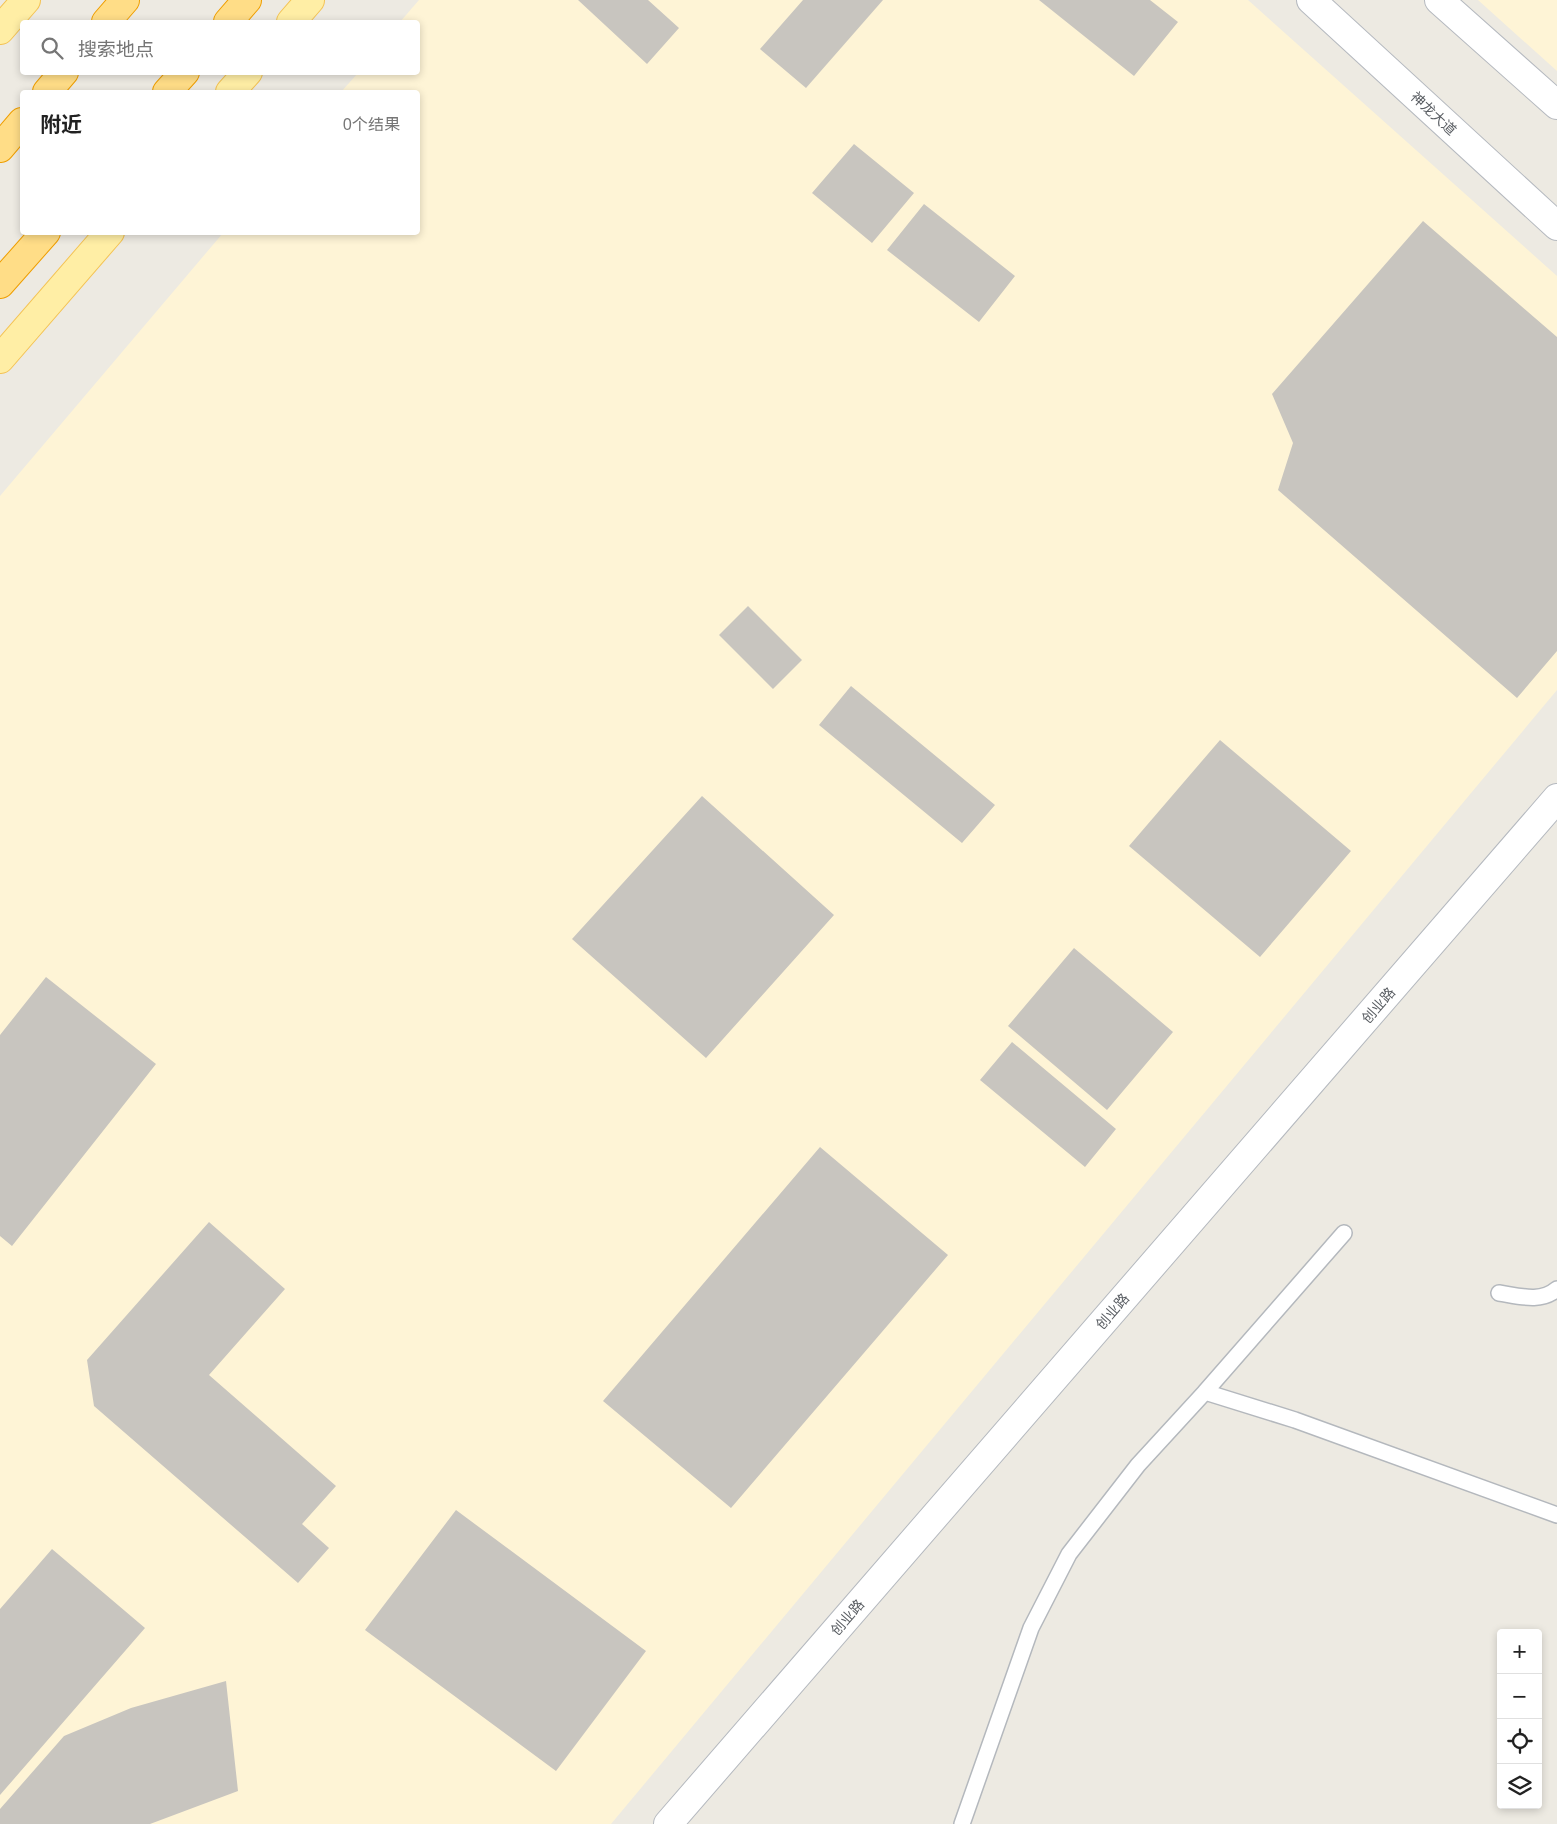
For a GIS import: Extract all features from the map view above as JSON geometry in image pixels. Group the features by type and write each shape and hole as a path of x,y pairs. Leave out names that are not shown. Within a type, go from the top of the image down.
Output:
{"highway":[{"path":"108,20 125,0"},
{"path":"230,20 247,0"},
{"path":"49,90 61,75"},
{"path":"169,90 182,75"},
{"path":"0,148 20,124"},
{"path":"0,284 43,235"}],"main road":[{"path":"0,30 26,0"},
{"path":"293,20 310,0"},
{"name":"神龙大道","path":"1311,0 1557,226"},
{"path":"1439,0 1557,105"},
{"path":"232,90 245,75"},
{"path":"0,359 107,235"},
{"name":"创业路","path":"668,1824 1557,798"}],"lane":[{"path":"962,1824 1031,1628 1069,1554 1138,1464 1205,1392 1344,1232"},
{"path":"1499,1293 1528,1298 1548,1296 1557,1289"},
{"path":"1205,1392 1295,1420 1557,1516"}],"shaded area":[{"path":"419,0 1248,0 1557,276 1557,690 611,1824 0,1824 0,496 221,235 420,235 420,90 343,90 356,75 420,75 420,20 402,20"},
{"path":"1478,0 1557,0 1557,71"}],"building":[{"path":"578,0 648,0 679,28 647,64"},
{"path":"803,0 883,0 806,88 760,49"},
{"path":"1039,0 1150,0 1178,22 1134,76"},
{"path":"854,144 914,193 872,243 812,193"},
{"path":"924,204 1015,276 979,322 887,250"},
{"path":"1423,221 1557,337 1557,651 1517,698 1278,490 1293,443 1272,394"},
{"path":"748,606 802,660 773,689 719,635"},
{"path":"851,686 995,805 962,843 819,725"},
{"path":"1220,740 1351,851 1260,957 1129,846"},
{"path":"702,796 834,915 706,1058 572,939"},
{"path":"1074,948 1173,1032 1107,1110 1008,1026"},
{"path":"46,977 156,1064 12,1246 0,1236 0,1035"},
{"path":"1012,1042 1116,1129 1085,1167 980,1080"},
{"path":"820,1147 948,1255 731,1508 603,1401"},
{"path":"209,1222 285,1289 209,1375 336,1486 302,1524 329,1548 298,1583 94,1406 87,1360"},
{"path":"456,1510 646,1651 556,1771 365,1630"},
{"path":"52,1549 145,1628 0,1795 0,1609"},
{"path":"226,1681 238,1791 150,1824 0,1824 0,1809 64,1736 131,1708"}]}
